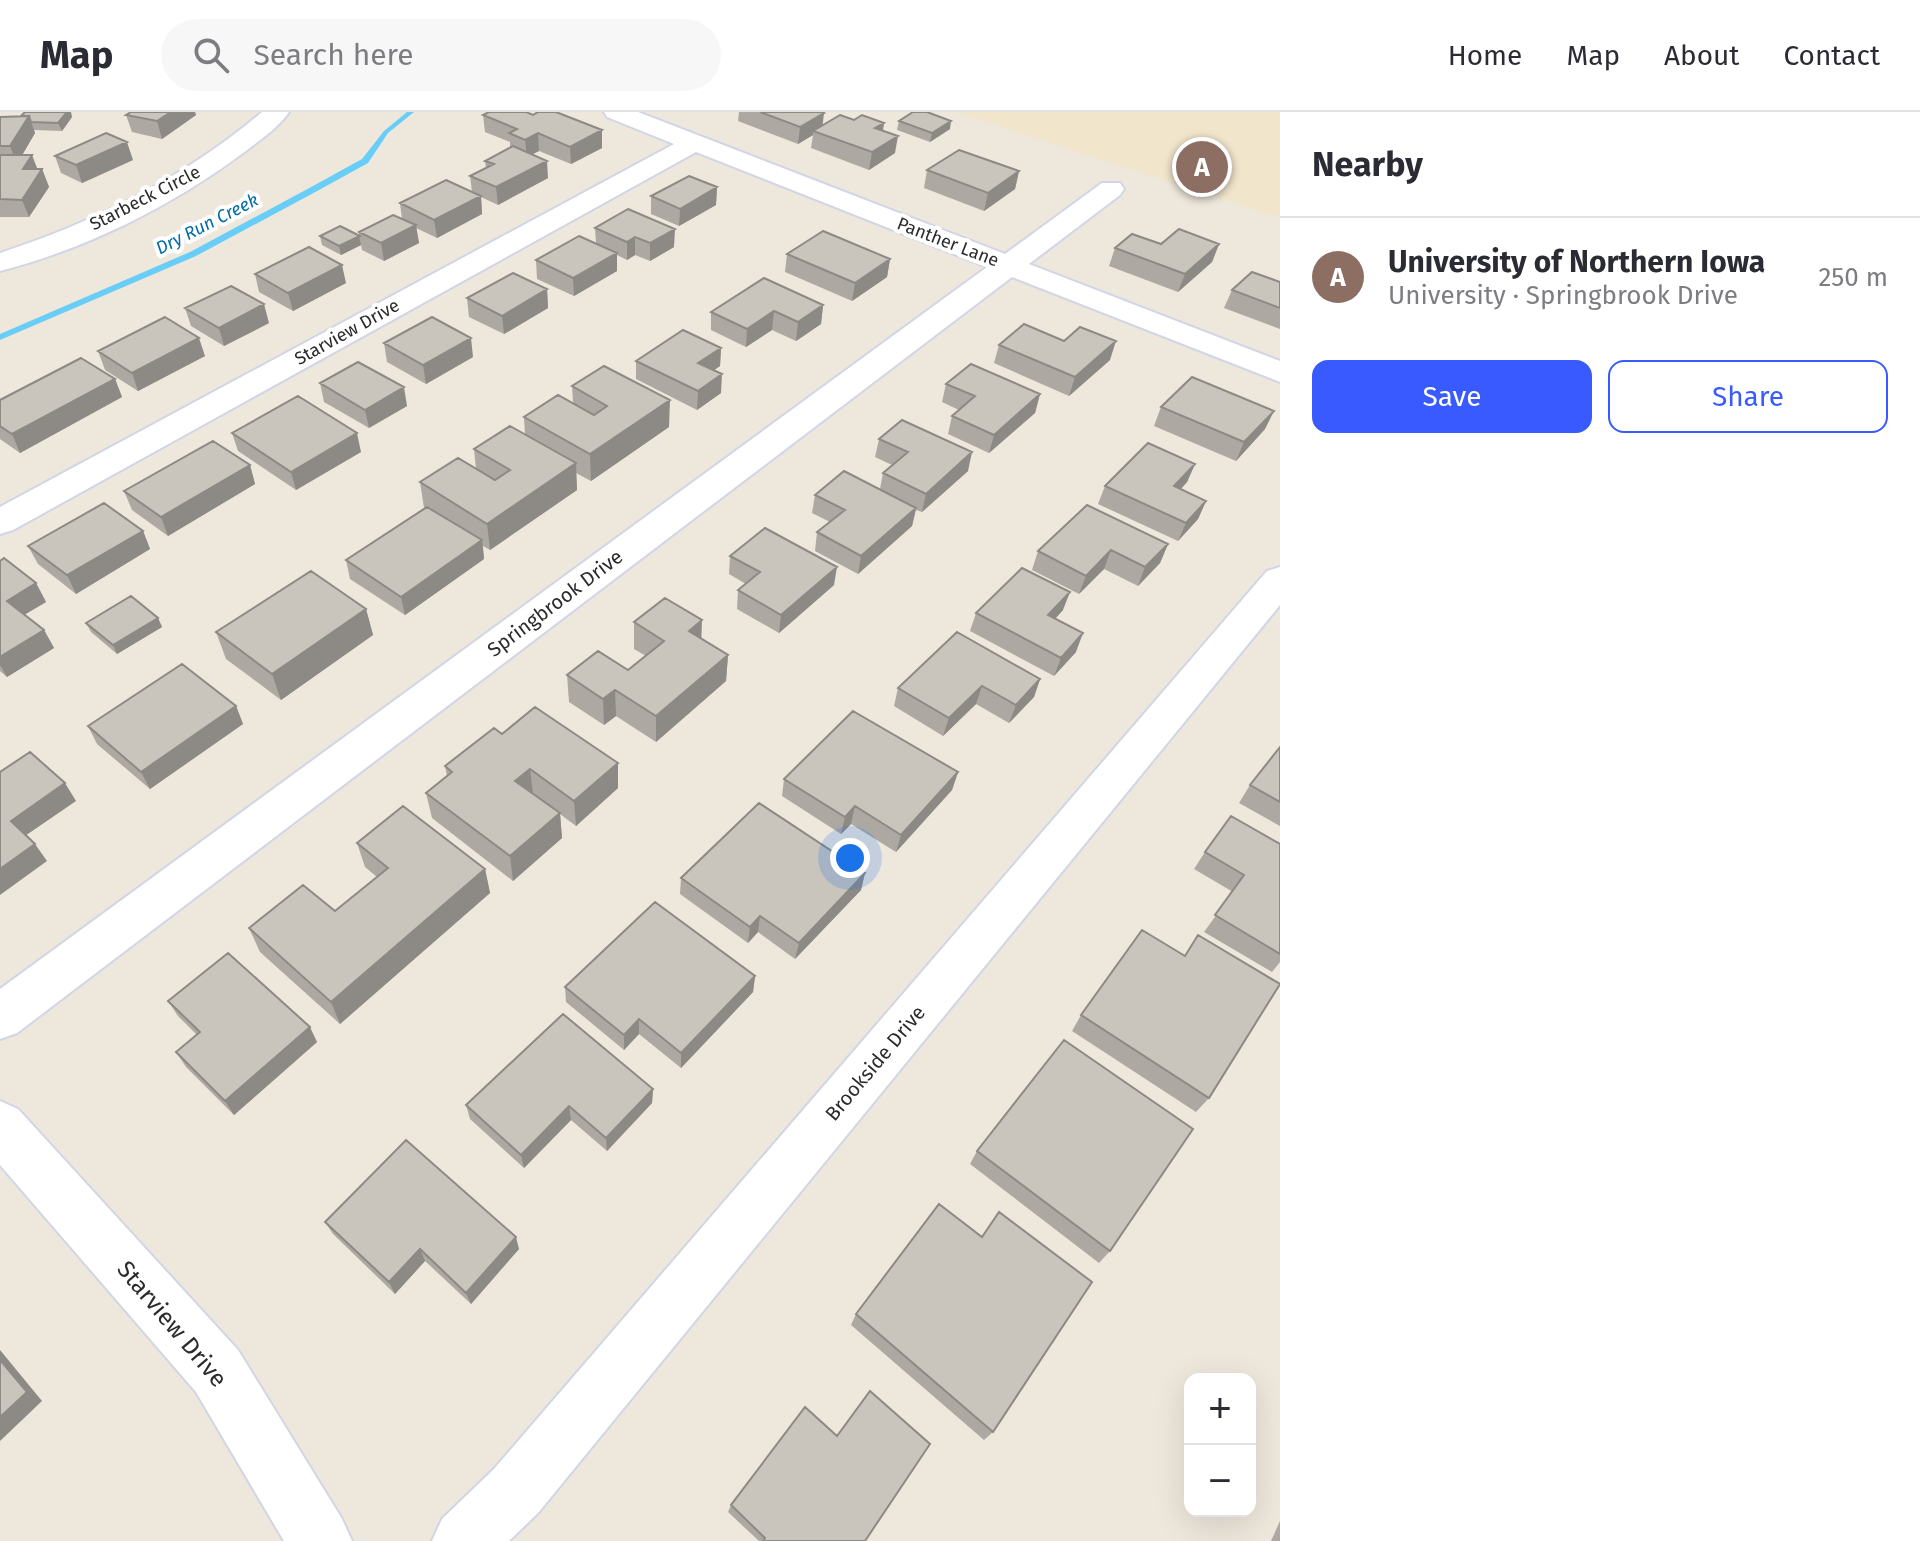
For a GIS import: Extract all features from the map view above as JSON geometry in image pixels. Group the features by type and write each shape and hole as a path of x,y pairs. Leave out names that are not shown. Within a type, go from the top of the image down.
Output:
{"street":[{"name":"Starbeck Circle","path":"0,262 39,250 194,176 258,131 277,112"},
{"name":"Panther Lane","path":"616,112 1280,372"},
{"name":"Starview Drive","path":"0,522 694,143"},
{"name":"Springbrook Drive","path":"0,1017 1111,189"},
{"name":"Brookside Drive","path":"464,1541 526,1479 1280,580"},
{"name":"Starview Drive","path":"0,1126 217,1371 320,1541"}],"shaded area":[{"path":"956,112 1280,112 1280,218"}],"building":[{"path":"25,112 67,112 58,123 31,122 29,116 21,116"},
{"path":"131,112 171,112 157,121 126,115"},
{"path":"489,112 526,112 533,115 556,112 602,130 570,147 538,133 525,140 509,133 517,129 483,115"},
{"path":"760,112 822,112 824,113 800,127"},
{"path":"913,112 927,112 951,121 932,133 899,121"},
{"path":"840,115 854,120 862,115 884,123 875,128 898,136 872,152 813,131"},
{"path":"29,116 10,146 0,146 0,117"},
{"path":"106,133 127,142 76,165 55,156"},
{"path":"513,146 547,161 496,187 470,176 494,164 485,161"},
{"path":"959,150 1019,171 988,193 927,170"},
{"path":"0,155 32,155 23,169 42,169 22,200 0,199"},
{"path":"689,176 717,187 680,209 651,196"},
{"path":"446,180 481,196 434,220 400,203"},
{"path":"628,209 675,229 650,243 635,237 627,242 595,228"},
{"path":"393,215 416,225 381,243 359,232"},
{"path":"340,226 360,236 339,246 320,236"},
{"path":"1179,229 1219,244 1185,274 1115,248 1132,234 1161,244"},
{"path":"823,231 890,259 855,283 787,254"},
{"path":"579,236 617,253 573,278 536,260"},
{"path":"309,247 342,265 288,293 255,274"},
{"path":"1252,272 1280,282 1280,308 1232,290"},
{"path":"513,273 547,289 502,316 467,298"},
{"path":"764,278 823,305 798,322 774,311 747,329 711,312"},
{"path":"231,286 264,304 219,328 185,308"},
{"path":"165,317 199,338 132,373 98,351"},
{"path":"432,317 471,338 423,365 384,343"},
{"path":"1024,324 1064,341 1080,327 1116,341 1075,377 999,345"},
{"path":"683,330 721,348 698,363 722,374 698,391 636,361"},
{"path":"81,358 115,379 12,434 0,426 0,400"},
{"path":"358,362 404,387 365,410 320,383"},
{"path":"971,364 1040,394 994,435 952,416 975,396 946,384"},
{"path":"604,366 670,400 590,454 524,417 558,395 594,415 607,406 572,386"},
{"path":"1192,377 1274,411 1244,442 1161,407"},
{"path":"298,396 357,433 291,472 232,433"},
{"path":"902,420 972,452 926,494 883,473 908,452 879,439"},
{"path":"510,426 576,463 487,524 420,482 458,458 495,480 510,470 474,449"},
{"path":"213,441 250,465 161,517 124,491"},
{"path":"1148,443 1195,464 1174,486 1206,501 1186,523 1105,486"},
{"path":"844,471 916,508 861,556 817,532 845,510 815,495"},
{"path":"104,503 143,531 67,575 28,546"},
{"path":"1087,505 1168,544 1145,567 1111,550 1086,576 1038,551"},
{"path":"427,507 482,540 401,597 346,560"},
{"path":"765,528 837,567 781,615 738,590 760,572 730,556"},
{"path":"4,558 36,583 7,601 44,630 0,657 0,561"},
{"path":"1022,568 1070,592 1048,615 1083,633 1061,658 976,613"},
{"path":"311,571 366,609 272,674 216,632"},
{"path":"131,596 158,618 113,645 86,623"},
{"path":"665,598 702,620 689,631 728,655 656,716 615,690 603,699 567,675 598,651 628,670 664,641 634,622"},
{"path":"957,632 1040,679 1016,705 982,686 949,718 898,688"},
{"path":"182,664 236,706 141,772 88,726"},
{"path":"535,707 618,763 574,801 530,769 515,781 560,813 510,856 426,793 452,772 445,766 494,728 502,734"},
{"path":"853,711 958,772 901,835 855,806 845,817 784,779"},
{"path":"1280,747 1280,802 1250,785"},
{"path":"30,752 65,783 11,821 35,844 0,869 0,772"},
{"path":"759,803 865,873 799,943 760,916 750,927 681,878"},
{"path":"403,806 485,869 331,1002 249,928 303,885 335,911 388,868 357,843"},
{"path":"1231,816 1280,844 1280,954 1215,915 1244,875 1205,852"},
{"path":"655,902 755,976 681,1053 639,1019 624,1035 565,987"},
{"path":"1142,930 1185,956 1198,935 1280,984 1209,1098 1081,1015"},
{"path":"228,953 310,1027 225,1101 176,1052 200,1032 168,1001"},
{"path":"563,1014 653,1089 606,1138 569,1106 521,1155 466,1105"},
{"path":"1064,1040 1193,1129 1110,1251 977,1151"},
{"path":"406,1140 516,1237 466,1293 420,1249 389,1282 325,1222"},
{"path":"939,1204 982,1237 999,1212 1092,1282 993,1432 856,1314"},
{"path":"0,1360 27,1392 0,1417"},
{"path":"870,1391 930,1444 865,1541 763,1541 765,1538 731,1505 805,1407 837,1436"}],"waterway":[{"name":"Dry Run Creek","path":"0,337 193,254 316,188 365,161 386,132 411,112"}],"place":[{"name":"University of Northern Iowa","path":"1202,167"}]}
